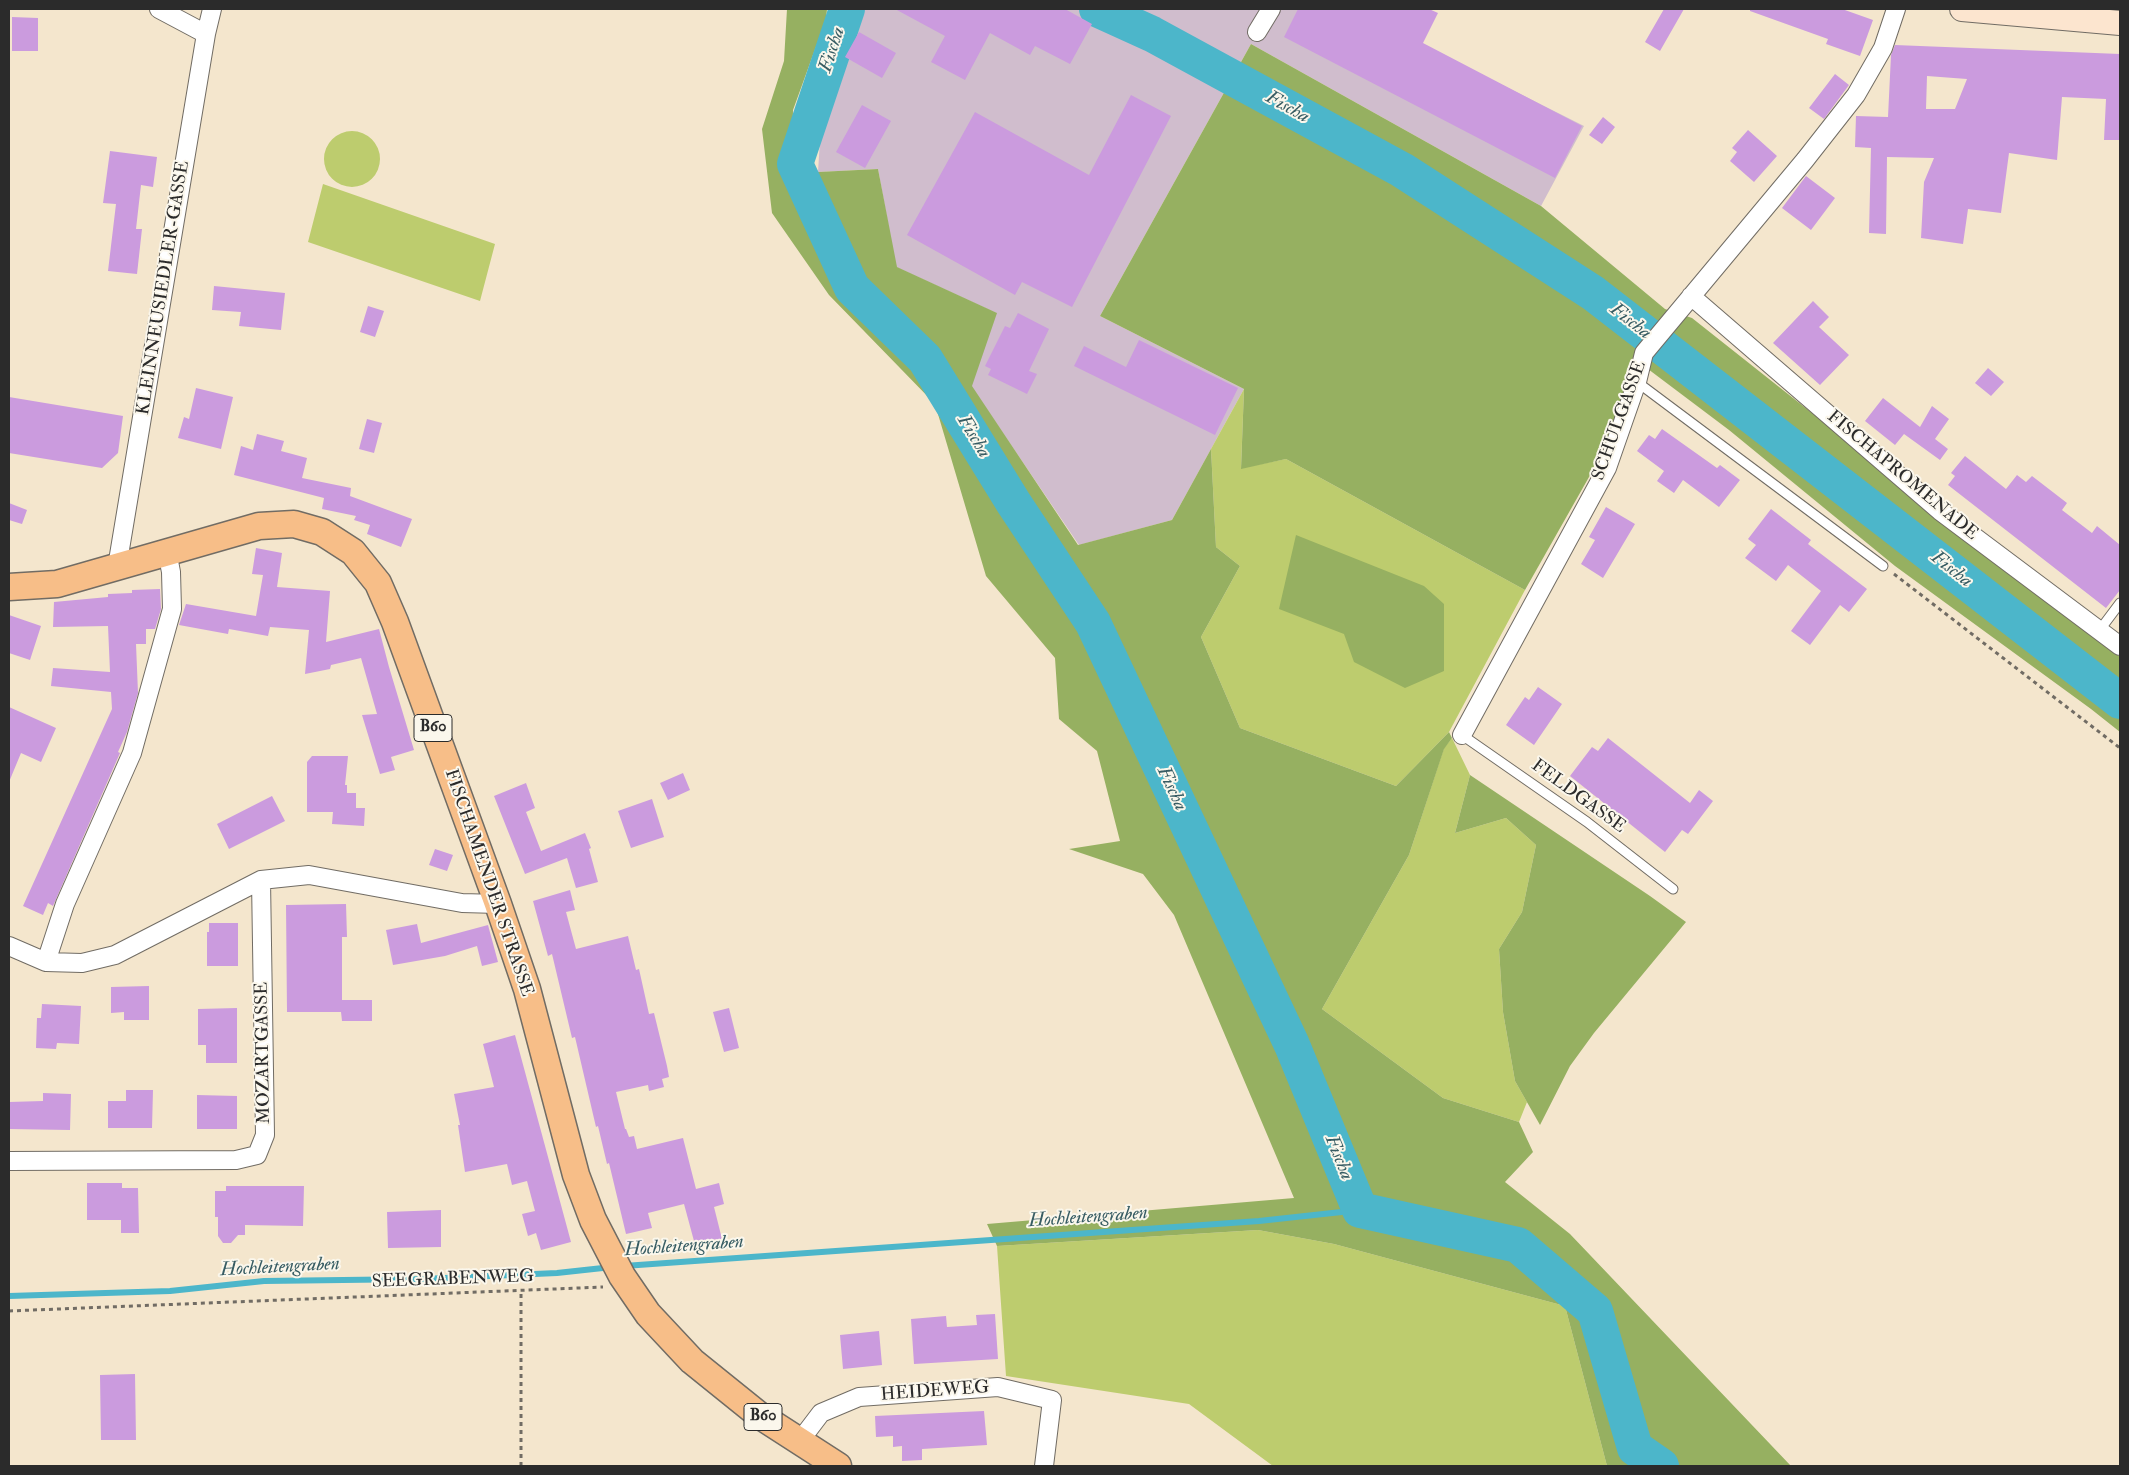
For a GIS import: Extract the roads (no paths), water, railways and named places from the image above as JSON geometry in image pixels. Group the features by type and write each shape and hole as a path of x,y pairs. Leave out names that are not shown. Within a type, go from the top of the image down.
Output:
{"main road":[{"path":"1962,9 2120,23"},
{"name":"FISCHAMENDER STRASSE","path":"9,587 57,584 259,526 294,524 322,532 353,552 378,584 395,622 527,989 576,1175 593,1220 609,1252 624,1281 648,1314 692,1362 759,1415 799,1442"},
{"name":"B60","path":"799,1442 838,1466"}],"street":[{"path":"159,9 206,34"},
{"name":"KLEINNEUSIEDLER-GASSE","path":"118,568 206,34 212,9"},
{"path":"1258,32 1271,9"},
{"name":"SCHULGASSE","path":"1462,735 1607,468 1637,382 1644,353 1805,160 1856,95 1883,48 1896,9"},
{"name":"FISCHAPROMENADE","path":"1691,296 1940,511 2120,646"},
{"path":"46,962 65,904 132,753 172,609 171,572 167,551"},
{"path":"9,946 46,962 82,963 115,955 261,880 309,875 462,903 498,904"},
{"name":"MOZARTGASSE","path":"9,1161 236,1160 257,1155 265,1135 261,880"},
{"name":"HEIDEWEG","path":"799,1442 821,1413 859,1397 998,1387 1052,1400 1044,1466"}],"lane":[{"path":"1637,382 1884,566"},
{"path":"2099,631 2120,603"},
{"name":"FELDGASSE","path":"1462,735 1587,822 1673,889"}],"waterway":[{"name":"Fischa","path":"847,9 795,164 852,288 925,359 1013,502 1093,623 1292,1045 1360,1210 1518,1245 1595,1311 1635,1448 1661,1466"},
{"name":"Fischa","path":"1097,9 1152,34 1402,170 1593,293 2120,701"},
{"name":"Hochleitengraben","path":"624,1266 1259,1221 1360,1210"},
{"name":"Hochleitengraben","path":"9,1296 170,1291 264,1281 422,1279 557,1273 612,1267"}]}
